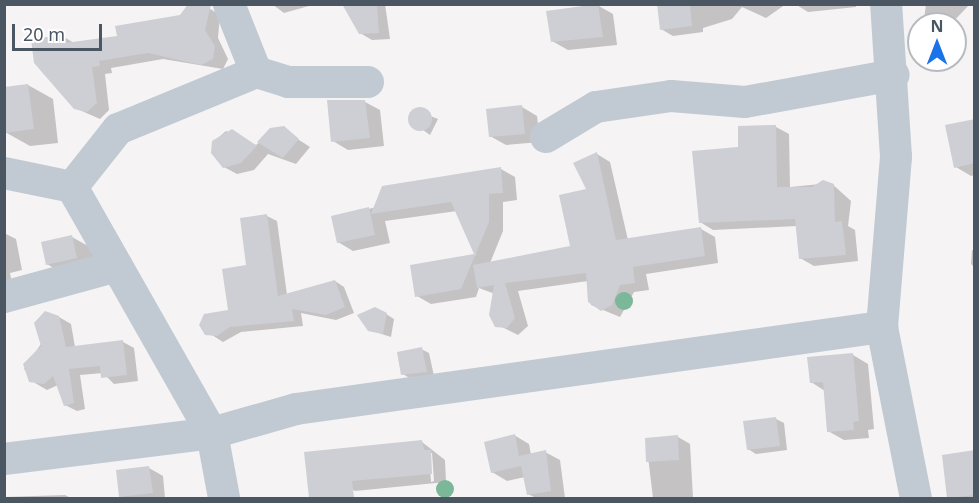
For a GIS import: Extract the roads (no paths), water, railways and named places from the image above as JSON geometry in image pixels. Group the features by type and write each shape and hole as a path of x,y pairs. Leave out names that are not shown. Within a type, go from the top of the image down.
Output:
{"street":[{"path":"229,4 256,72"},
{"path":"886,4 894,75 896,158 882,327 916,498"},
{"path":"72,187 118,129 256,72 288,81 368,81"},
{"path":"546,137 596,107 671,96 745,102 894,75"},
{"path":"4,173 72,187 212,433 224,498"},
{"path":"4,297 117,266"},
{"path":"4,459 212,433 296,409 882,327"}]}
